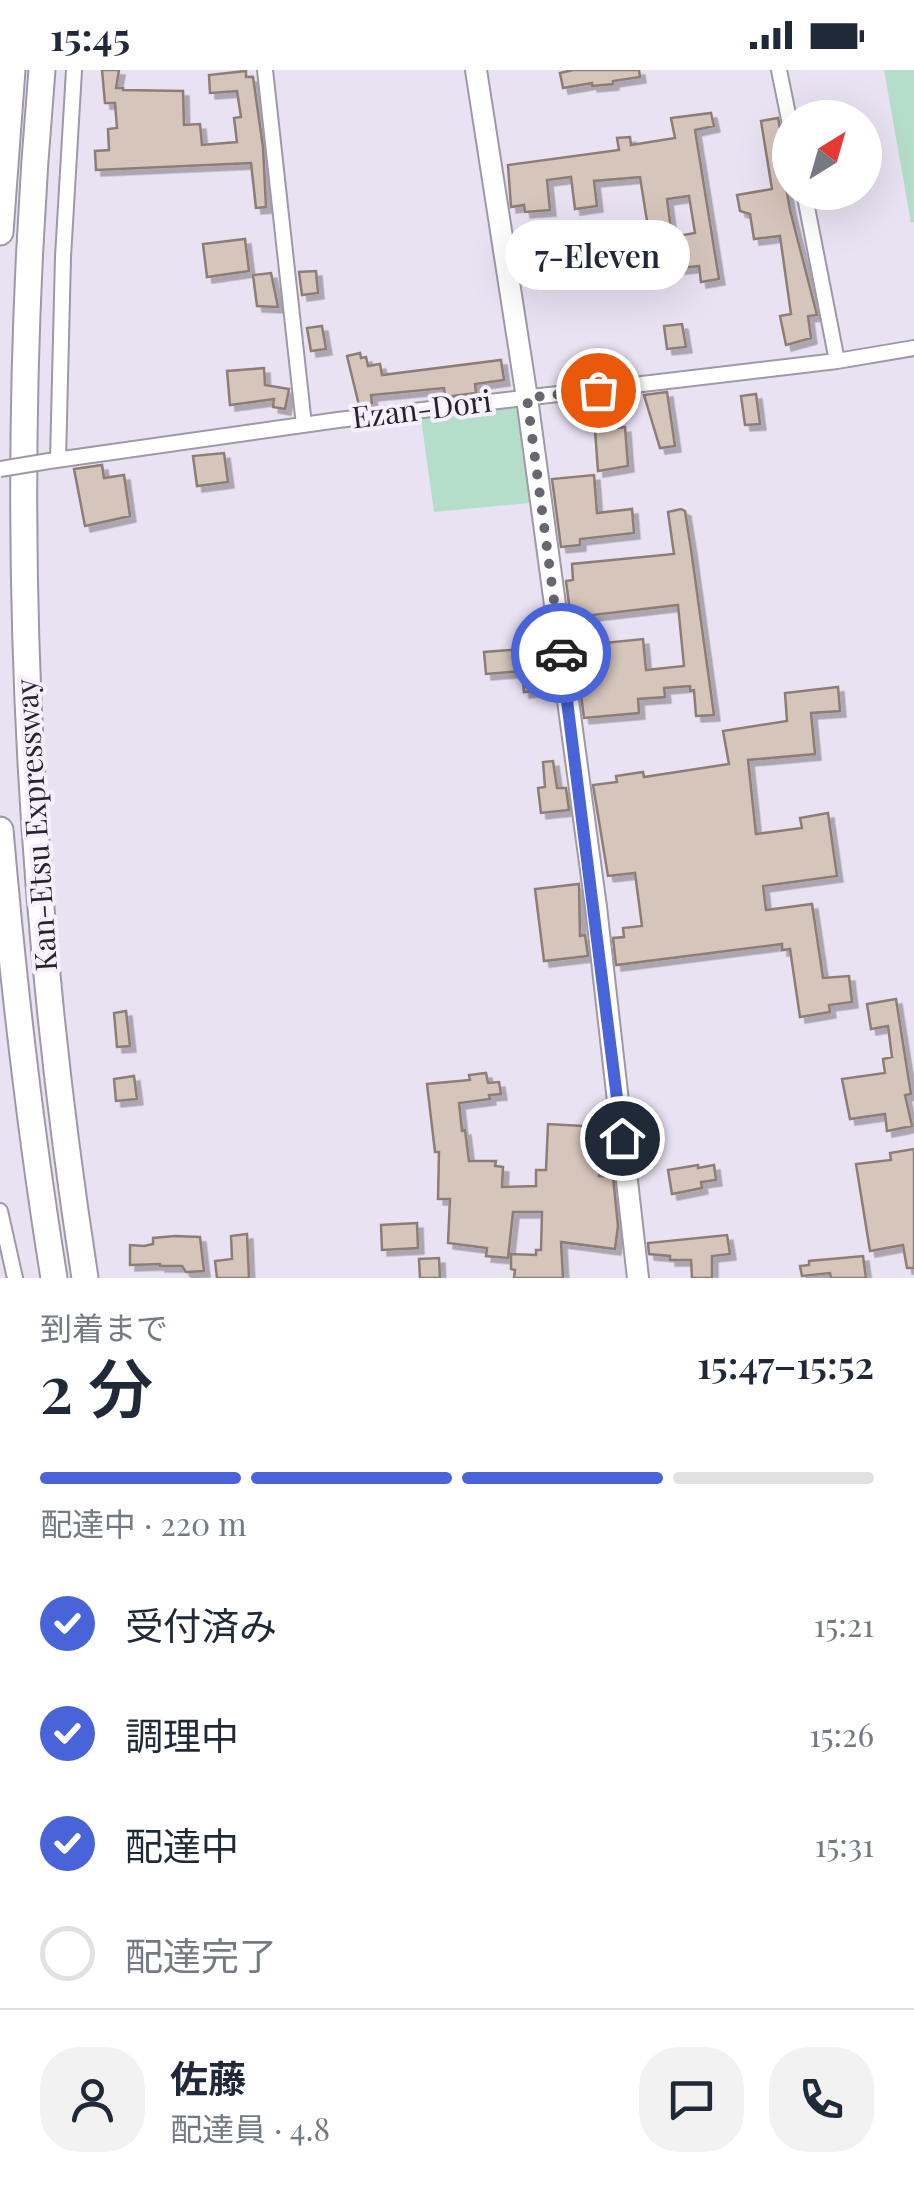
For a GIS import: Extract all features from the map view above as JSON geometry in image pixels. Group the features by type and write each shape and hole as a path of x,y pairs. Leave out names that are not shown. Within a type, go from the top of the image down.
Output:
{"highway":[{"path":"0,232 12,70"},
{"name":"Kan-Etsu Expressway","path":"42,70 27,260 22,416 30,775 44,960 84,1278"},
{"name":"Kan-Etsu Expressway","path":"0,830 14,986 54,1278"}],"street":[{"path":"0,468 54,461 74,70"},
{"path":"265,70 304,425"},
{"path":"476,70 527,398 596,907 638,1278"},
{"path":"779,70 785,100"},
{"path":"808,210 838,361"},
{"name":"Ezan-Dori","path":"54,461 304,425 838,361 914,348"},
{"path":"0,1211 15,1278"}],"green space":[{"path":"884,70 914,70 911,223"},
{"path":"527,398 539,502 434,512 420,411"}],"building":[{"path":"102,70 119,70 116,88 123,90 183,91 184,125 200,124 202,145 237,142 234,118 241,117 237,91 210,93 209,75 246,71 246,77 253,77 266,207 256,208 251,163 96,170 95,151 109,150 108,129 117,128 115,103 105,103"},
{"path":"639,70 640,77 613,84 563,88 560,73"},
{"path":"711,113 714,126 695,130 719,279 701,282 699,266 655,271 640,177 594,181 597,206 575,209 571,177 547,180 550,210 525,212 524,205 511,207 508,165 619,150 617,138 630,137 631,145 675,138 671,118","holes":["689,196 695,233 672,237 667,199"]},
{"path":"772,119 772,189 761,121"},
{"path":"772,189 772,210 790,210 817,315 808,316 811,338 786,345 780,316 791,314 780,236 754,239 750,214 740,211 737,195"},
{"path":"245,239 249,271 207,277 203,244"},
{"path":"316,271 318,293 302,295 299,272"},
{"path":"271,273 278,307 257,306 253,275"},
{"path":"682,324 686,347 667,349 664,326"},
{"path":"322,326 326,349 311,351 307,328"},
{"path":"360,353 361,358 366,357 368,366 380,364 382,375 501,360 504,380 475,384 476,393 445,397 444,388 371,395 372,403 359,405 347,356"},
{"path":"264,368 265,385 289,389 285,409 273,407 274,399 230,405 227,371"},
{"path":"667,392 675,446 660,448 644,395"},
{"path":"756,394 760,424 745,425 741,396"},
{"path":"625,427 628,466 598,471 595,430"},
{"path":"224,453 228,482 197,486 193,456"},
{"path":"102,465 104,478 124,475 130,516 85,526 74,469"},
{"path":"594,475 597,513 632,509 634,533 580,539 580,545 561,547 552,479"},
{"path":"685,511 714,715 696,716 694,690 690,691 690,686 664,688 665,697 638,699 639,713 584,718 566,581 573,580 572,564 674,554 668,512","holes":["678,605 684,666 646,670 643,639 595,644 592,615"]},
{"path":"547,647 551,689 524,692 522,671 486,674 484,652"},
{"path":"838,687 840,711 811,713 815,754 748,760 756,834 802,828 800,818 828,813 837,876 763,886 766,910 812,904 823,978 849,976 852,1002 829,1005 830,1012 800,1017 790,949 782,950 782,944 616,965 613,938 624,937 623,928 642,926 635,873 608,876 593,785 617,782 616,776 643,772 644,777 729,764 723,731 787,721 785,693"},
{"path":"553,761 557,788 566,788 569,810 541,813 538,788 545,787 543,762"},
{"path":"579,884 580,936 585,935 588,956 544,961 535,889"},
{"path":"896,999 911,1094 905,1095 912,1126 887,1131 885,1114 850,1119 842,1079 885,1073 883,1059 892,1057 888,1026 871,1029 867,1004"},
{"path":"126,1011 130,1046 117,1047 114,1013"},
{"path":"486,1073 488,1083 499,1082 501,1094 459,1103 462,1131 465,1130 469,1161 496,1161 495,1166 503,1167 502,1187 536,1186 536,1170 546,1170 548,1124 601,1127 599,1176 613,1177 618,1226 615,1249 561,1242 563,1278 514,1278 515,1270 511,1269 511,1254 536,1255 536,1250 541,1250 542,1212 513,1212 508,1258 486,1256 487,1248 448,1243 450,1199 438,1199 439,1152 435,1152 427,1084 470,1080 469,1075"},
{"path":"134,1076 137,1099 116,1101 114,1079"},
{"path":"914,1149 914,1268 907,1268 903,1245 870,1251 856,1164 891,1160 890,1153"},
{"path":"714,1165 716,1180 701,1182 702,1188 672,1194 668,1170"},
{"path":"417,1223 418,1248 382,1250 381,1225"},
{"path":"247,1234 249,1278 217,1278 215,1261 232,1259 231,1236"},
{"path":"727,1235 730,1254 712,1256 712,1278 692,1278 691,1260 649,1254 648,1243"},
{"path":"200,1237 204,1271 186,1272 182,1266 160,1264 130,1265 130,1245 144,1246 153,1244 153,1238"},
{"path":"863,1256 866,1278 831,1278 830,1273 802,1276 800,1266 809,1265 809,1261"},
{"path":"439,1258 440,1278 420,1278 419,1259"}],"way so far":[{"path":"561,653 527,398 598,390"}],"place":[{"name":"7-Eleven","path":"598,390"}],"route":[{"path":"561,653 596,907 622,1138"}]}
